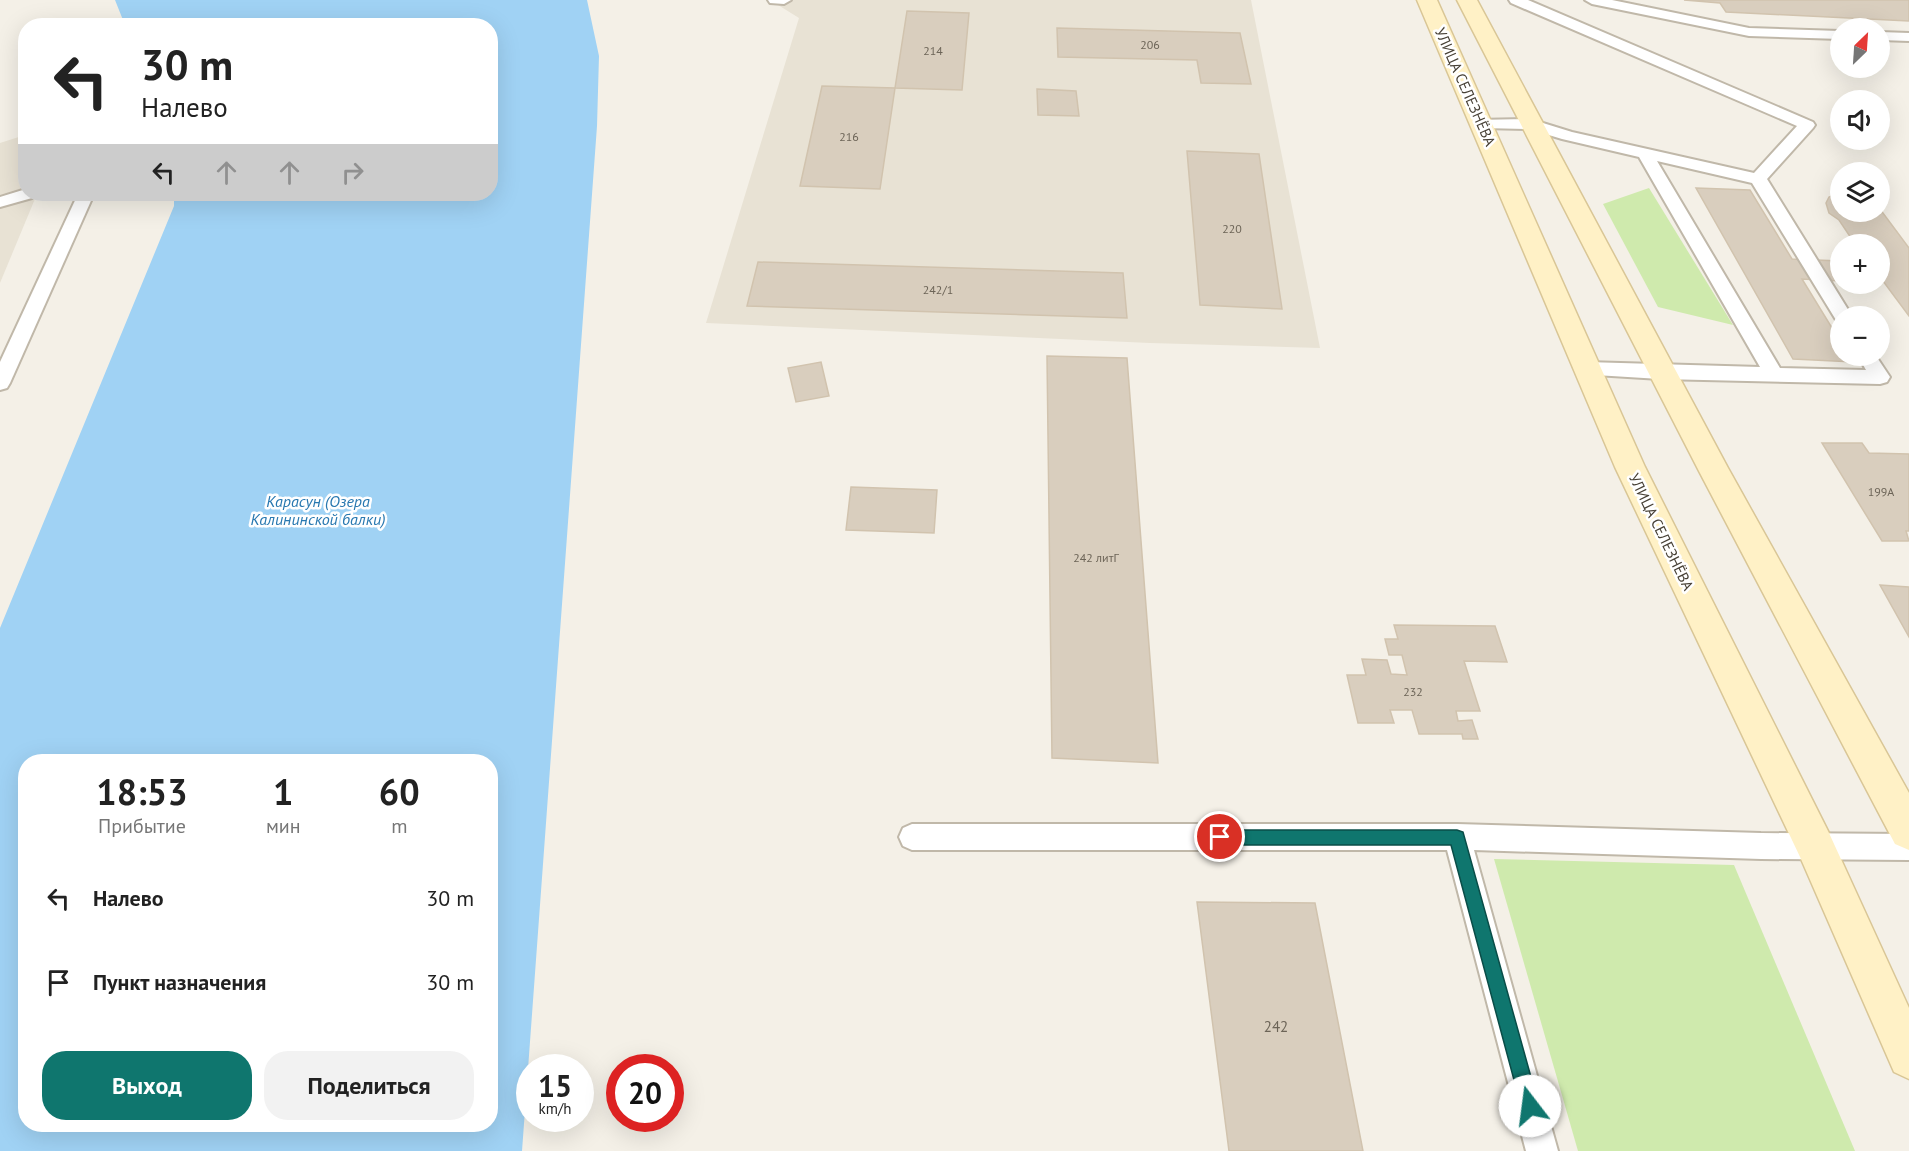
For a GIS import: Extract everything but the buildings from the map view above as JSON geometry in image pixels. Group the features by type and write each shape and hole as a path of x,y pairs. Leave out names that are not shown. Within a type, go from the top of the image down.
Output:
{"main road":[{"name":"УЛИЦА СЕЛЕЗНЁВА","path":"1427,0 1630,467 1815,846 1909,1057"},
{"path":"1467,0 1715,473 1909,831"}],"lane":[{"path":"775,0 784,0"},
{"path":"1516,0 1808,125 1758,179"},
{"path":"1592,0 1749,32 1830,35"},
{"path":"1890,36 1909,37"},
{"path":"1482,123 1530,124 1568,136 1758,179 1837,306"},
{"path":"1645,154 1773,373"},
{"path":"0,202 18,196"},
{"path":"0,383 83,201"},
{"path":"1586,369 1664,373 1773,373 1880,377 1873,366"},
{"path":"912,837 1457,837 1909,847"},
{"path":"1457,837 1542,1151"}],"shaded area":[{"path":"770,0 1251,0 1320,348 1150,343 706,323 799,18"},
{"path":"18,137 18,201 34,201 0,283 0,143"}],"green space":[{"path":"1649,188 1733,325 1658,307 1603,204"},
{"path":"1494,859 1734,865 1855,1151 1578,1151"}],"water":[{"name":"Карасун (Озера Калининской балки)","path":"115,0 587,0 599,56 597,126 529,1054 516,1054 516,1132 523,1132 522,1151 0,1151 0,628 174,206 174,201 498,201 498,18 122,18"}],"route":[{"path":"1220,837 1457,837 1530,1106"}]}
